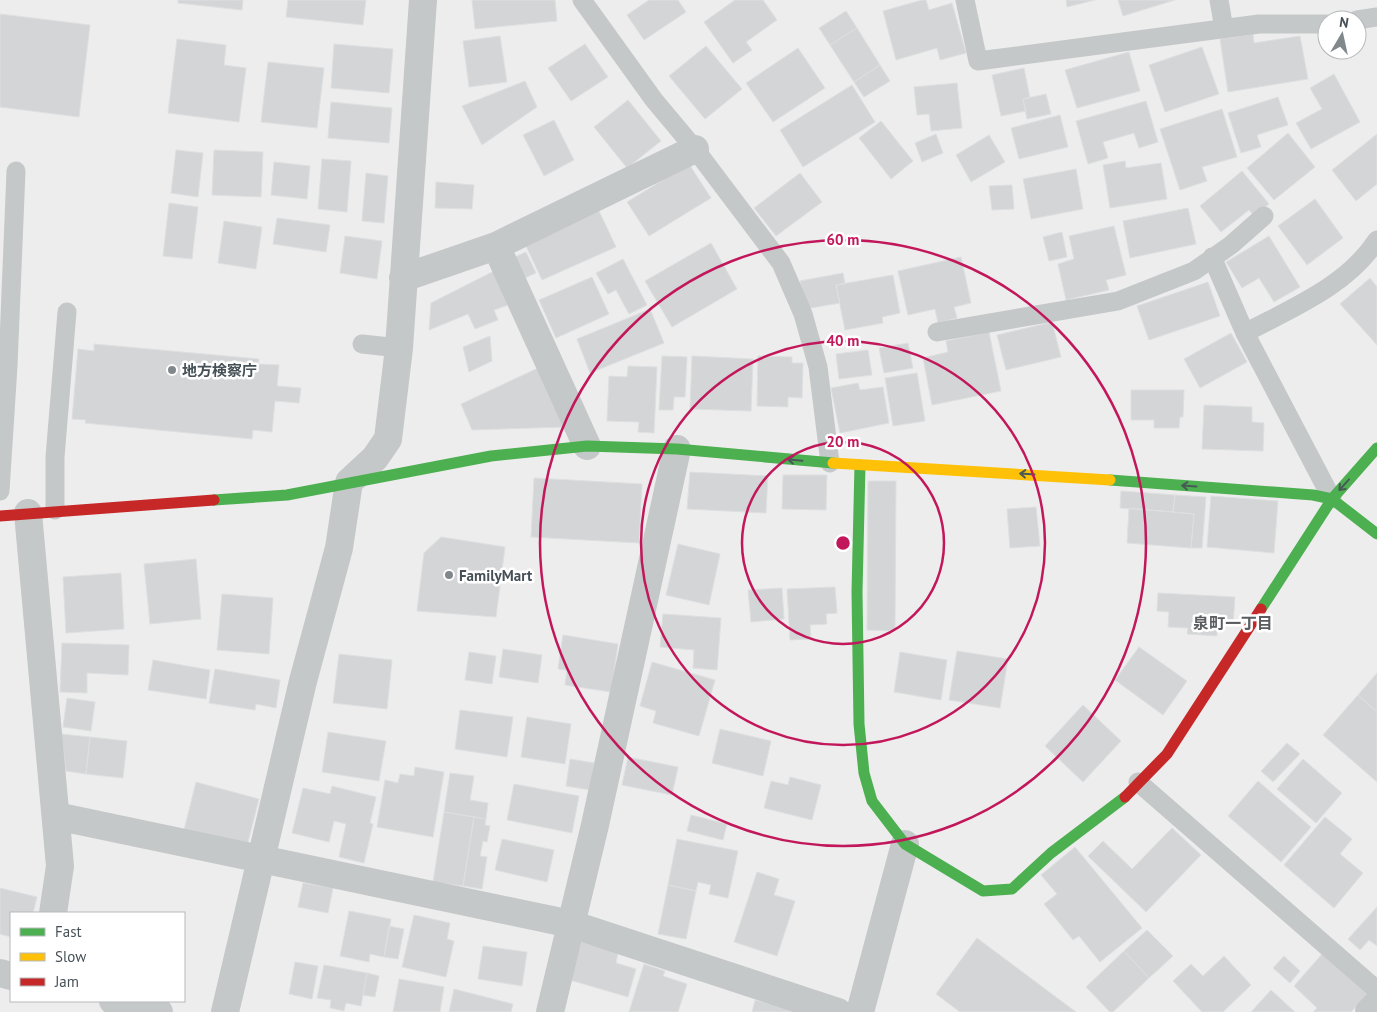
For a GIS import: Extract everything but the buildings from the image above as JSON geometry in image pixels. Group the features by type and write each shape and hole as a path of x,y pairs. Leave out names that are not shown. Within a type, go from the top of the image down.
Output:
{"street":[{"path":"225,1012 303,681 339,548 349,482 375,458 388,439 398,348 423,0"},
{"path":"403,278 496,246 695,150"},
{"path":"496,246 587,446"},
{"path":"0,516 55,510 287,495 491,456 587,446 677,449 830,463 977,471 1313,495 1332,499 1377,534"},
{"path":"860,465 859,724 864,773 872,802 905,844 984,891 1012,889 1051,852 1127,795 1167,754 1332,499 1377,448"},
{"path":"550,1012 677,449"},
{"path":"28,512 60,866 53,912"},
{"path":"56,816 571,924 838,1012"},
{"path":"860,1012 905,844"},
{"path":"117,1002 159,1012"},
{"path":"1369,1012 1377,1004"}],"lane":[{"path":"582,0 654,100 695,150 781,263 800,306 818,367 830,463"},
{"path":"965,0 978,61 1260,24 1317,24"},
{"path":"1219,0 1224,29"},
{"path":"0,491 8,366 16,171"},
{"path":"937,332 1118,301 1194,271 1264,216"},
{"path":"1245,333 1329,287 1368,254 1377,240"},
{"path":"1212,258 1245,333 1332,499"},
{"path":"55,510 55,457 67,312"},
{"path":"362,344 398,348"},
{"path":"1138,782 1377,990"}],"traffic: fast":[{"path":"214,500 287,495 491,456 587,446 677,449 833,463"},
{"path":"1110,480 1313,495 1332,499 1377,448"},
{"path":"860,465 857,592 859,724 864,773 872,801 905,844 983,891 1012,889 1051,853 1125,797"},
{"path":"1261,609 1332,499 1377,534"}],"traffic: slow":[{"path":"833,463 1110,480"}],"traffic: jam":[{"path":"0,516 214,500"},
{"path":"1125,797 1167,754 1261,609"}],"place":[{"name":"地方検察庁","path":"172,370"},
{"name":"FamilyMart","path":"449,575"}],"district":[{"name":"泉町一丁目","path":"1233,623"}]}
